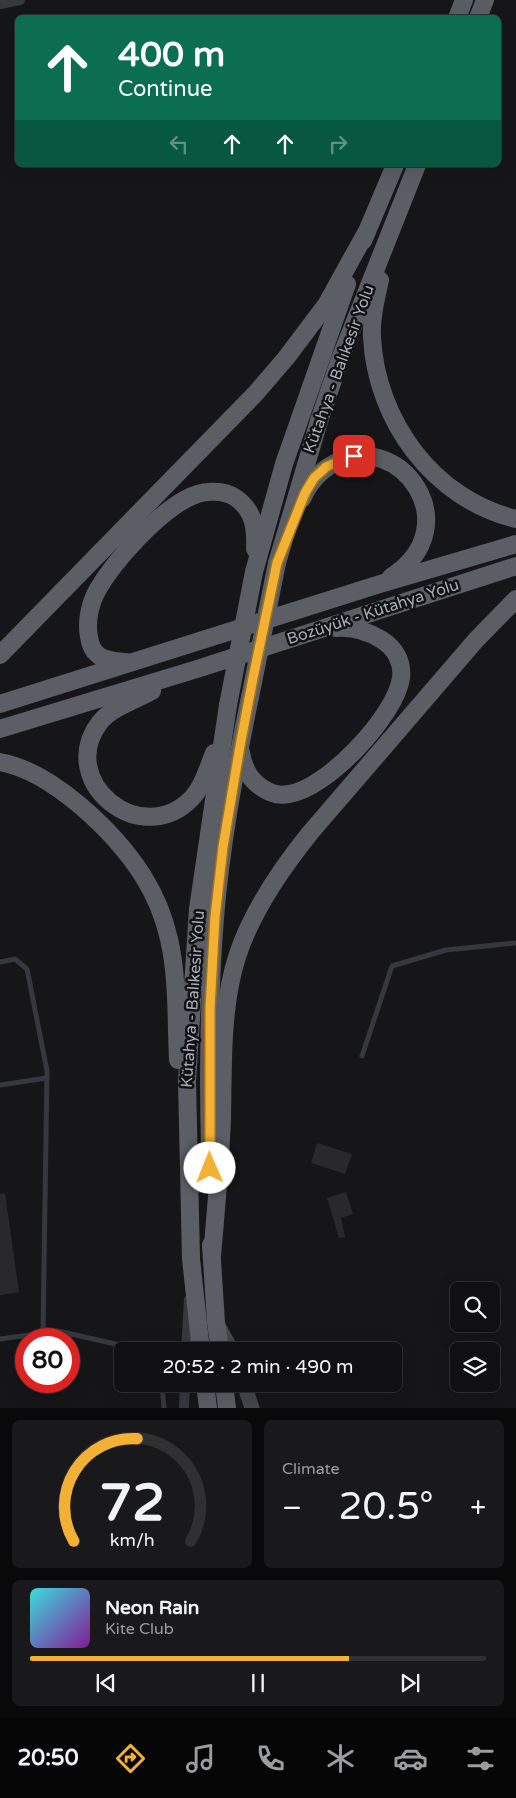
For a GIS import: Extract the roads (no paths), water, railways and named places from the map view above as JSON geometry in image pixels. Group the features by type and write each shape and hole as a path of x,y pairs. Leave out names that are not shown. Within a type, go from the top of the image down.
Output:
{"highway":[{"path":"458,15 464,0"},
{"path":"479,15 485,0"},
{"name":"Kütahya - Balıkesir Yolu","path":"200,1342 189,1226 187,1081 198,909 228,705 254,572 284,464 315,372 367,231 394,167"},
{"name":"Kütahya - Balıkesir Yolu","path":"219,1342 212,1256 209,1116 211,990 215,917 223,847 240,746 277,563 318,421 340,359 416,167"},
{"path":"398,212 377,293 372,335 379,379 385,401 406,442 433,473 468,499 516,519"},
{"path":"0,655 256,393 326,305 367,231"},
{"path":"277,563 305,493 314,478 326,467 339,461 354,456 371,457 387,462 402,471 413,482 423,497 427,514 426,530 422,544 402,569 380,584"},
{"path":"129,663 111,660 97,654 90,644 87,627 91,607 98,590 116,565 170,509 186,499 201,493 217,491 232,495 245,504 252,517 256,534 254,572"},
{"name":"Bozüyük - Kütahya Yolu","path":"0,704 380,584 516,544"},
{"name":"Bozüyük - Kütahya Yolu","path":"0,729 197,669 516,566"},
{"path":"212,1256 220,1165 224,1046 230,988 237,957 249,929 268,892 288,860 304,840 476,640 516,599"},
{"path":"240,746 242,762 256,784 276,795 290,794 322,780 358,746 379,722 394,700 401,678 400,658 390,644 374,635 347,628 323,629"},
{"path":"197,669 110,712 100,722 92,737 88,758 90,774 99,792 112,804 131,815 148,817 168,813 182,806 192,798 206,774 216,750 228,705"},
{"path":"0,762 37,775 65,792 117,843 143,875 160,907 170,939 174,970 189,1226"},
{"path":"206,1392 208,1408"},
{"path":"225,1392 227,1408"}],"main road":[{"path":"216,1322 227,1342"},
{"path":"247,1392 252,1408"}],"street":[{"path":"0,4 20,0"},
{"path":"186,1342 191,1259"},
{"path":"184,1408 185,1392"}],"lane":[{"path":"362,1056 392,966 446,950 516,943"},
{"path":"0,962 15,959 28,969 47,1071 43,1328"},
{"path":"0,1085 47,1078"},
{"path":"80,1337 114,1344"},
{"path":"0,1340 15,1338"},
{"path":"163,1392 164,1408"}]}
